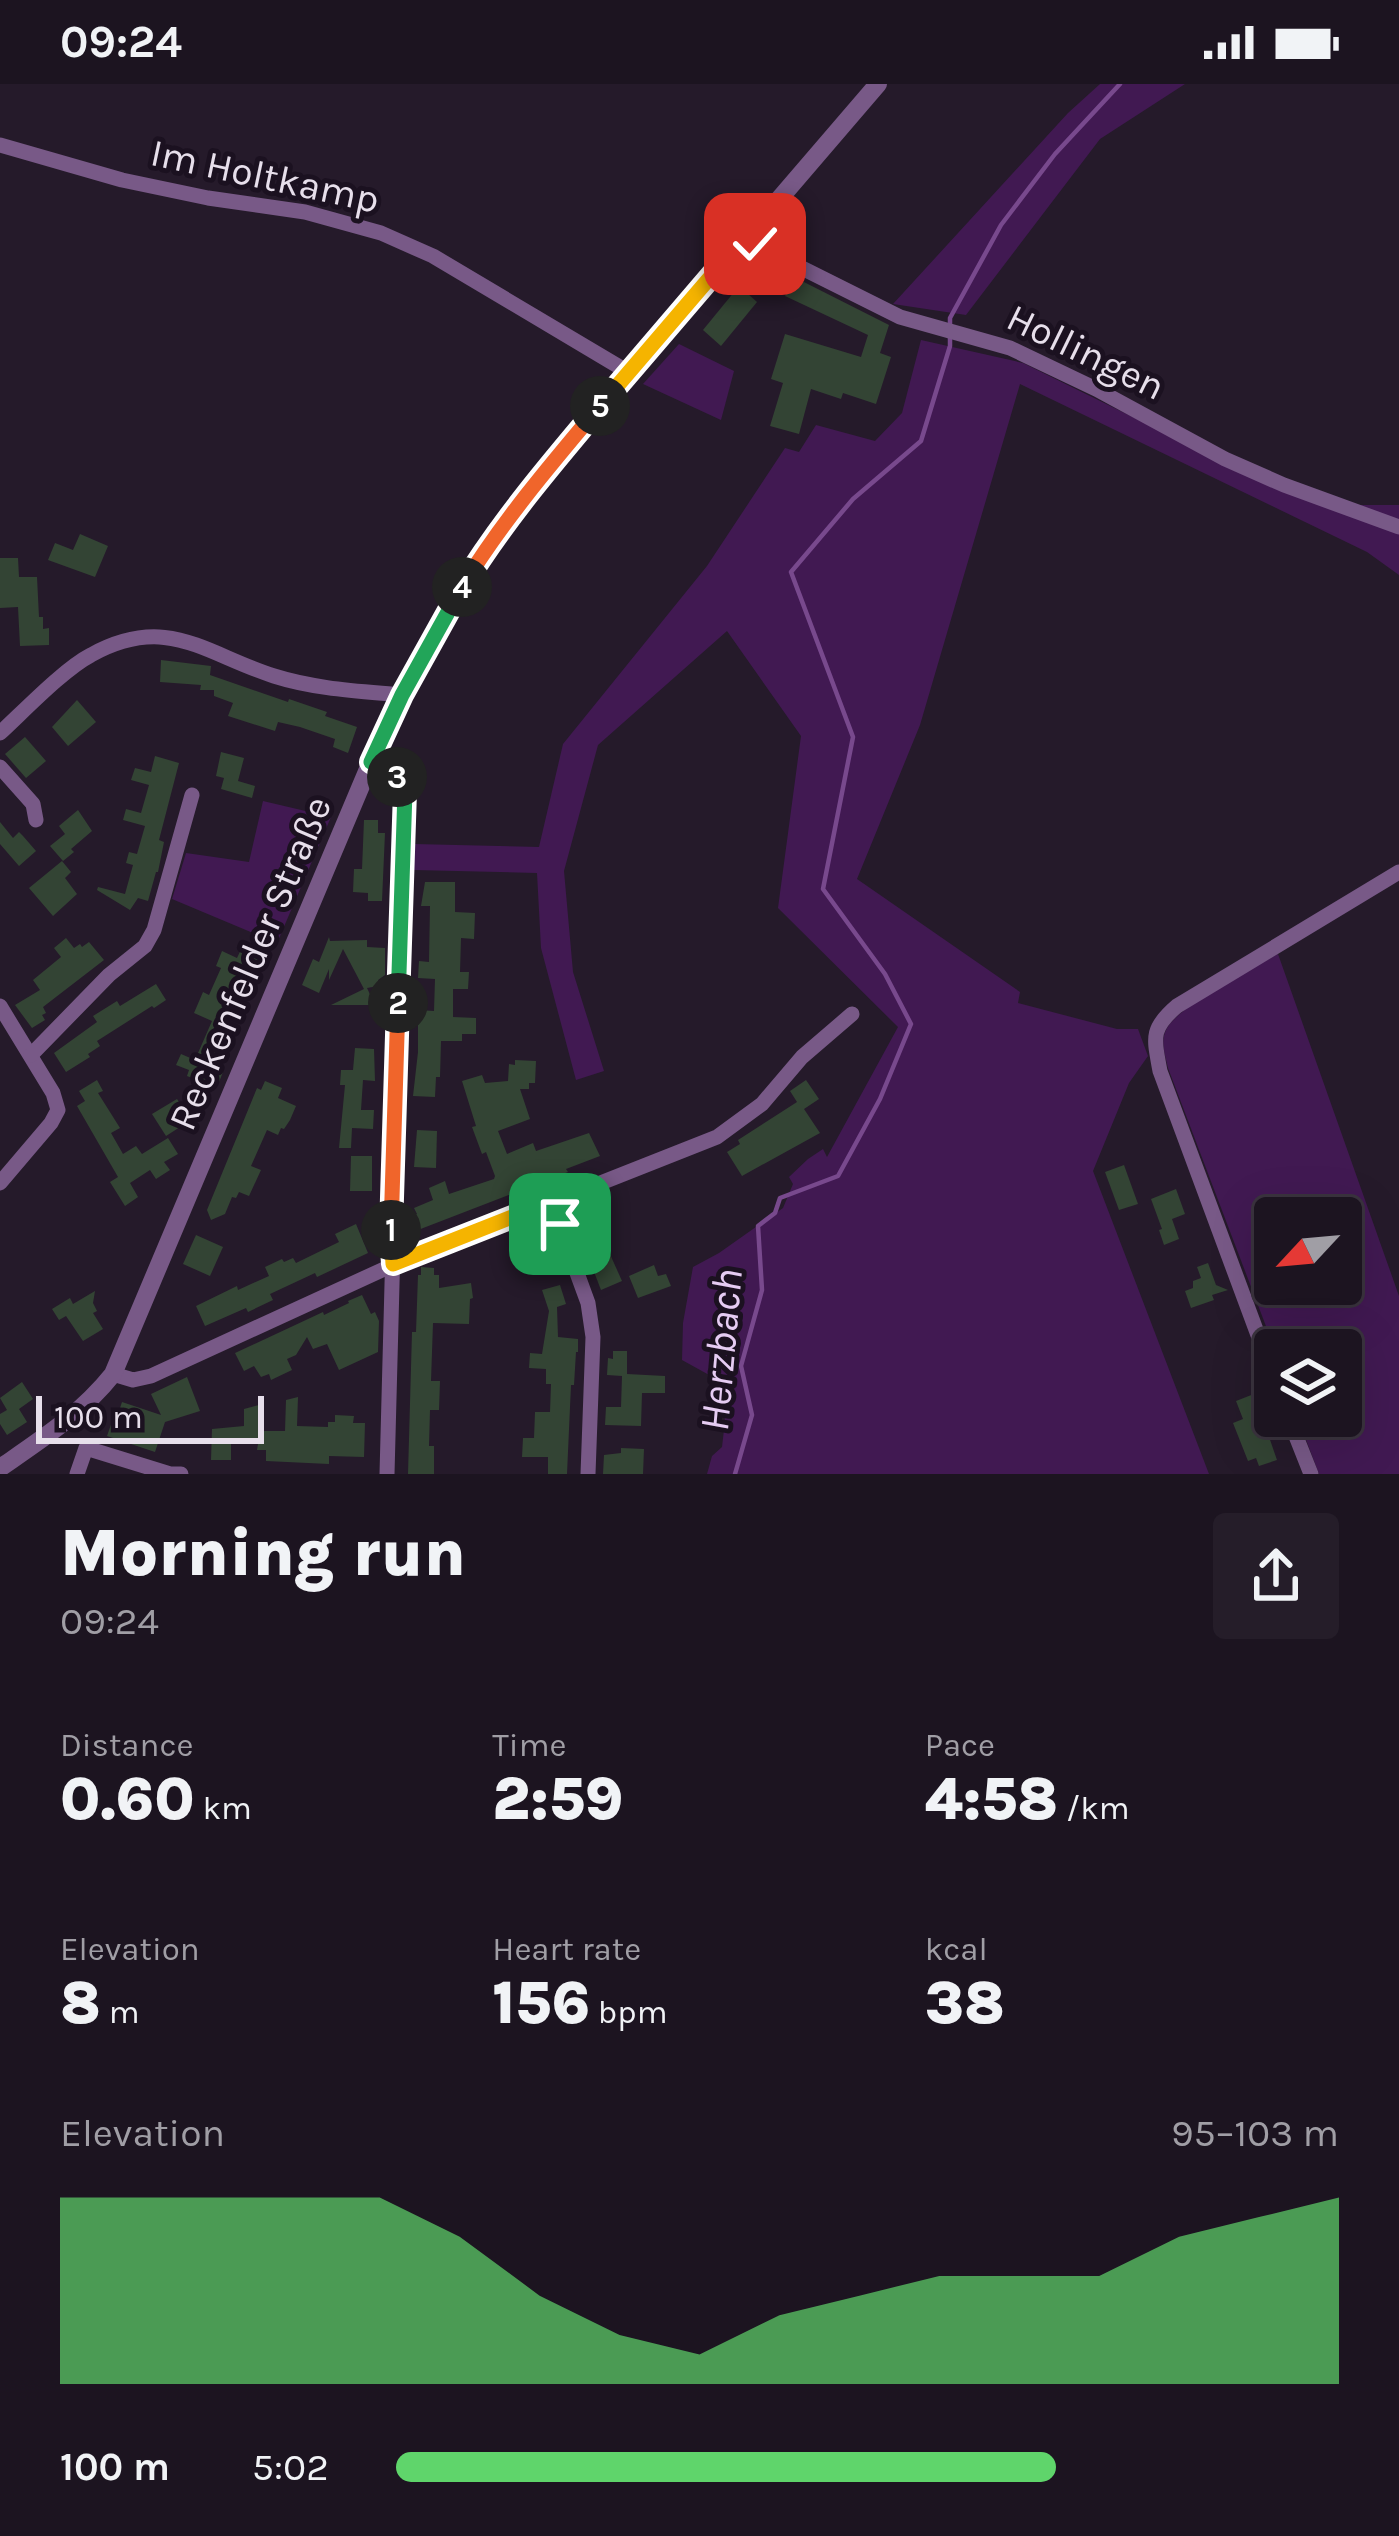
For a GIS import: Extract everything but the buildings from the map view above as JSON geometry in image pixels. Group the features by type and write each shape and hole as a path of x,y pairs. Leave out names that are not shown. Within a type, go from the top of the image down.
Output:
{"street":[{"name":"Reckenfelder Straße","path":"0,1468 68,1422 113,1374 371,762 402,695 478,562 538,479 878,84"},
{"name":"Im Holtkamp","path":"0,146 122,180 305,212 381,232 433,256 628,372"},
{"name":"Hollingen","path":"743,239 900,317 1010,348 1225,459 1399,526"},
{"path":"0,733 86,657 118,642 149,638 181,638 302,683 402,695"},
{"path":"371,762 400,779 405,791 387,1474"},
{"path":"0,767 33,804 36,820"},
{"path":"31,1055 109,975 145,946 154,930 192,795"},
{"path":"1256,1329 1160,1071 1155,1042 1160,1021 1177,1006 1399,872"},
{"path":"0,1006 53,1093 58,1110 0,1183"},
{"path":"113,1374 133,1380 151,1376 393,1264 717,1137 762,1104 802,1057 852,1014"},
{"path":"550,1202 588,1303 592,1337 588,1474"},
{"path":"1296,1437 1311,1474"},
{"path":"77,1474 86,1448 181,1474"}],"shaded area":[{"path":"1100,84 1185,84 1100,139 966,315 893,304 1068,113"},
{"path":"921,340 1023,363 1220,460 1329,505 1399,505 1399,575 1367,552 1020,384 920,725 857,879 1020,992 1018,1003 1117,1029 1138,1029 1148,1056 1129,1083 1093,1171 1209,1474 707,1474 712,1456 722,1447 725,1421 720,1381 682,1360 693,1267 783,1208 793,1184 789,1177 823,1149 827,1157 898,1027 778,908 801,736 727,631 598,745 564,871 573,972 604,1071 576,1080 541,948 537,873 414,870 414,844 539,847 563,744 707,566 785,448 799,452 816,425 875,441 902,413"},
{"path":"679,344 734,371 721,420 643,384"},
{"path":"263,801 331,817 277,943 172,899 186,853 249,862"},
{"path":"1278,954 1399,1296 1399,1474 1319,1474 1305,1437 1362,1437 1362,1329 1267,1329 1258,1305 1362,1305 1362,1197 1254,1197 1254,1295 1164,1049 1166,1030 1199,1000"}],"waterway":[{"name":"Herzbach","path":"735,1474 752,1415 741,1366 762,1290 758,1226 775,1213 780,1198 838,1176 880,1099 911,1024 885,974 823,889 853,737 791,572 853,499 921,441 950,346 950,318 1001,225 1055,154 1120,84"}],"route":[{"path":"560,1224 550,1202 393,1264 405,791 400,779 371,762 440,623 538,479 743,239 755,244"}]}
